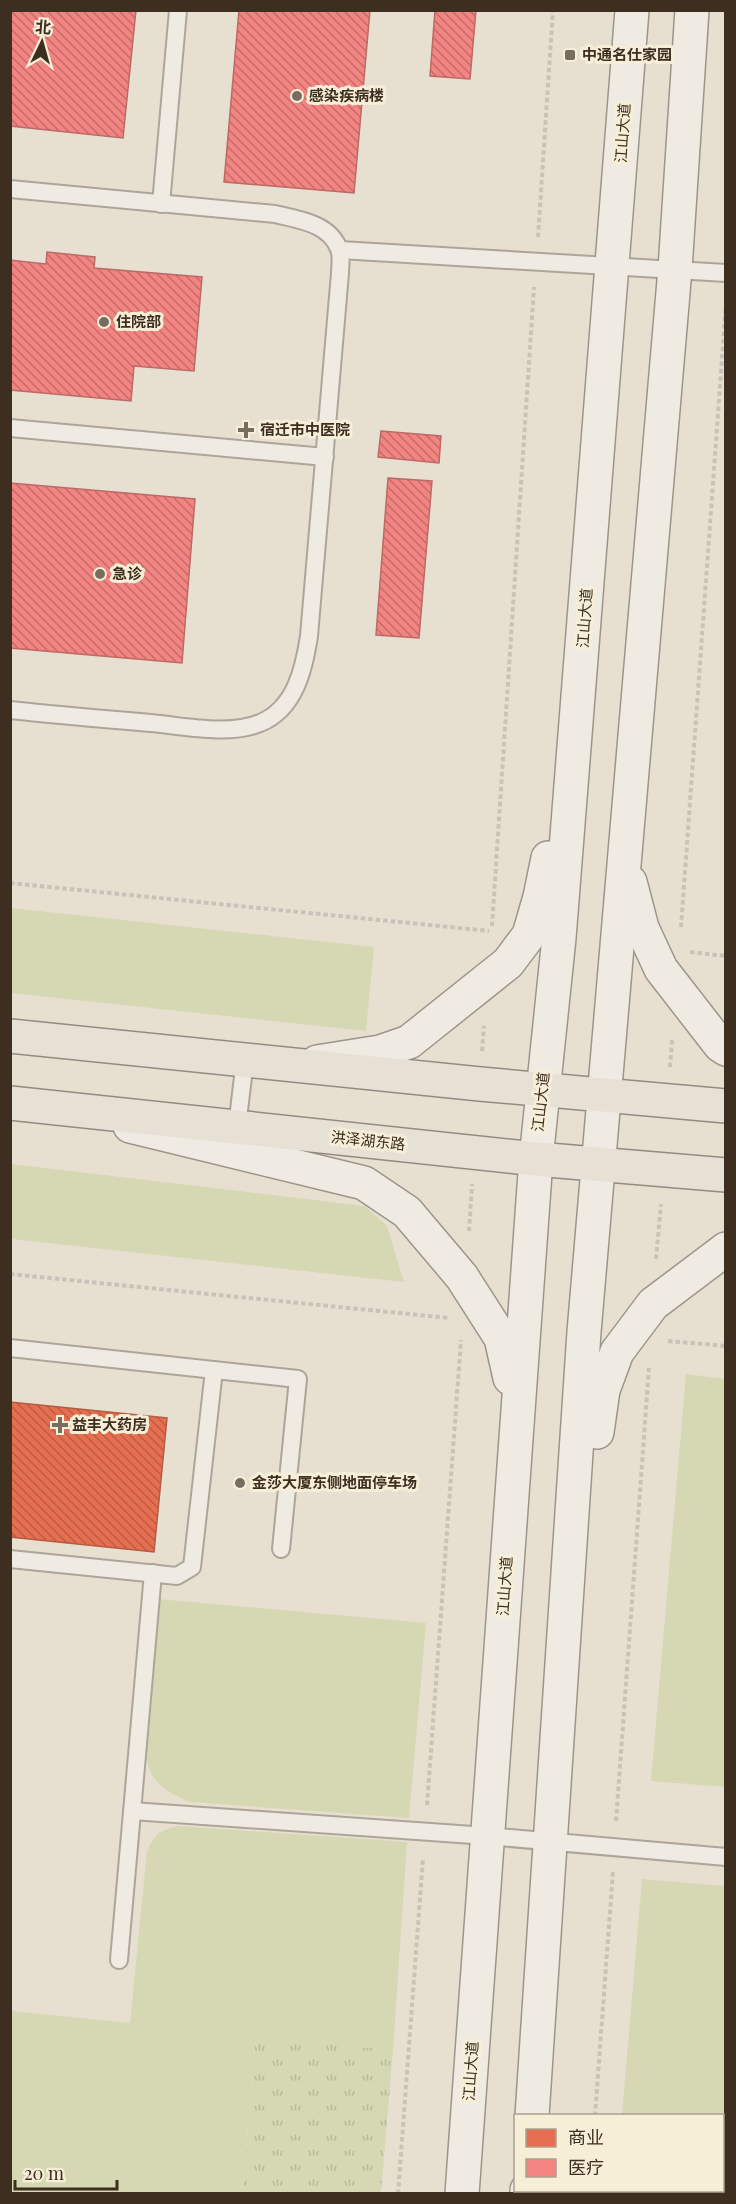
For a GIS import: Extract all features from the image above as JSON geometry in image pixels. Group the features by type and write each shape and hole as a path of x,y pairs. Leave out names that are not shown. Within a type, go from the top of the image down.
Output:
{"main road":[{"name":"江山大道","path":"462,2193 536,1159 559,938 578,712 632,10"},
{"path":"532,2114 584,1332 675,269 692,10"},
{"path":"299,1065 380,1052 409,1042 508,963 529,935 540,897 578,712"},
{"path":"625,863 642,928 661,969 720,1045 726,1049"},
{"path":"10,1036 543,1090 726,1106"},
{"name":"洪泽湖东路","path":"10,1103 536,1159 598,1162 726,1175"},
{"path":"55,1108 364,1183 407,1212 462,1277 501,1338 517,1411"},
{"path":"565,1632 603,1389 617,1352 640,1338 653,1304 726,1249"}],"lane":[{"path":"161,204 178,10"},
{"path":"10,189 275,214 308,222 328,231 340,250 313,606 306,660 288,702 260,724 216,729 10,710"},
{"path":"340,250 726,273"},
{"path":"10,428 325,457"},
{"path":"237,1127 245,1060"},
{"path":"10,1348 298,1379 281,1548"},
{"path":"10,1559 177,1576 192,1567 214,1370"},
{"path":"119,1959 153,1573"},
{"path":"132,1810 487,1836 726,1857"}],"path":[{"path":"681,927 726,303"},
{"path":"10,883 471,929"},
{"path":"668,1101 676,990"},
{"path":"653,1304 663,1169"},
{"path":"10,1274 491,1323"},
{"path":"595,2114 614,1848 640,1338 726,1346"}],"green space":[{"path":"11,908 374,947 366,1031 11,993"},
{"path":"11,1164 365,1206 387,1226 404,1282 11,1239"},
{"path":"686,1374 725,1379 725,1787 651,1781"},
{"path":"158,1599 426,1623 409,1818 190,1802 160,1785 151,1773 145,1755"},
{"path":"179,1826 407,1842 393,2050 256,2037 242,2193 11,2193 11,2011 130,2023 147,1851 158,1834"},
{"path":"642,1879 725,1886 725,2193 615,2193 724,2192 724,2114 622,2114"},
{"path":"256,2037 393,2050 381,2193 242,2194"}],"building: 商业":[{"path":"10,1402 167,1418 154,1552 10,1537"}],"building: 医疗":[{"path":"10,10 136,10 123,138 10,126"},
{"name":"感染疾病楼","path":"239,10 370,10 354,193 224,182"},
{"path":"435,10 476,10 470,79 430,76"},
{"name":"住院部","path":"47,252 95,257 94,268 202,277 194,371 134,366 131,401 10,390 10,260 46,264"},
{"path":"381,431 441,436 439,463 378,457"},
{"path":"388,478 432,481 419,638 376,635"},
{"name":"急诊","path":"10,483 195,499 182,663 10,648"}],"place":[{"name":"中通名仕家园","path":"570,55"},
{"name":"感染疾病楼","path":"297,96"},
{"name":"住院部","path":"104,322"},
{"name":"宿迁市中医院","path":"246,430"},
{"name":"急诊","path":"100,574"},
{"name":"益丰大药房","path":"60,1425"},
{"name":"金莎大厦东侧地面停车场","path":"240,1483"}]}
